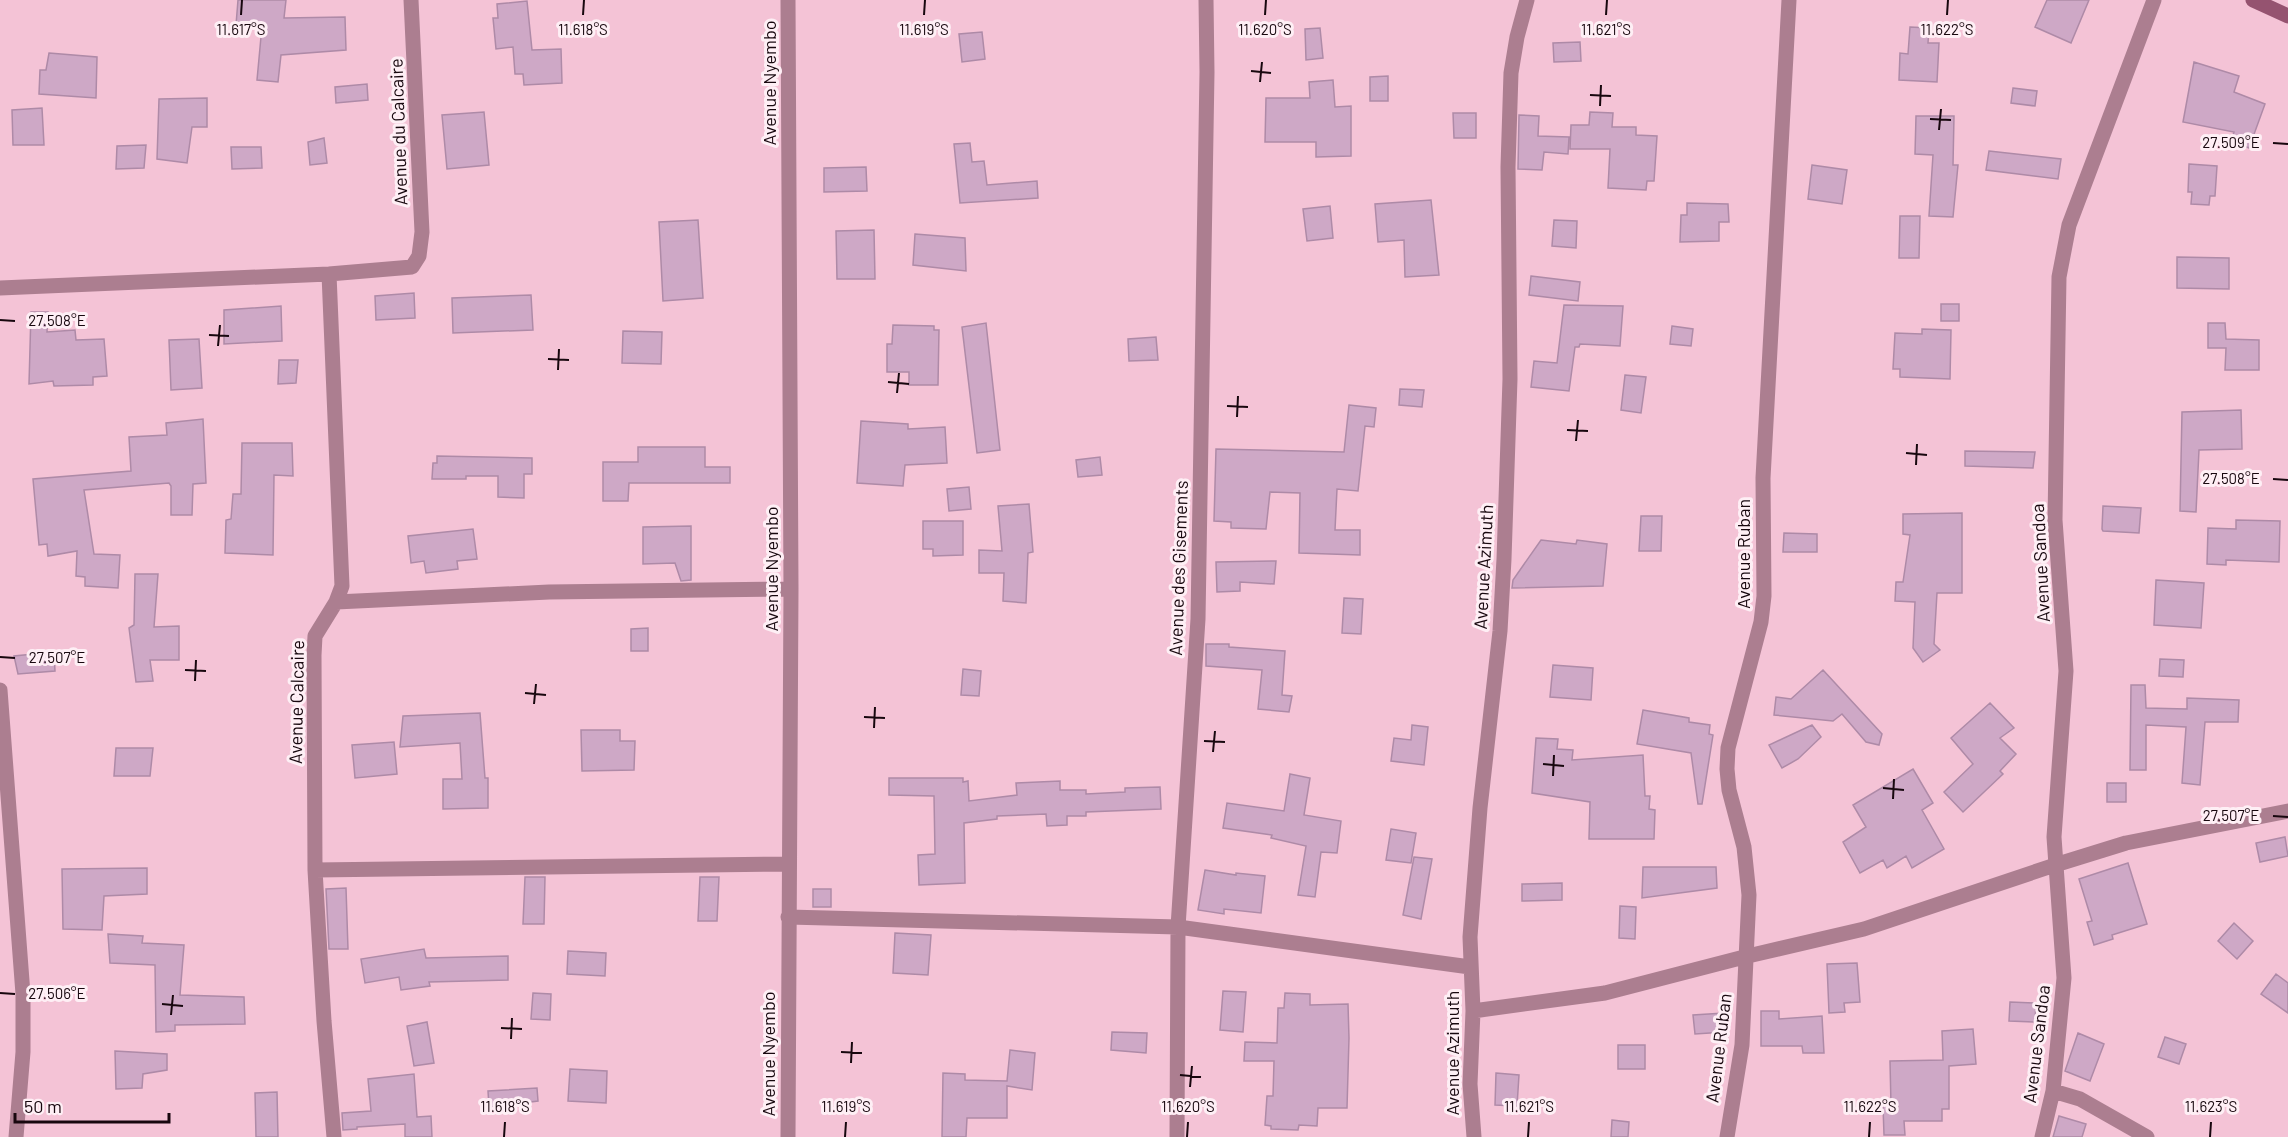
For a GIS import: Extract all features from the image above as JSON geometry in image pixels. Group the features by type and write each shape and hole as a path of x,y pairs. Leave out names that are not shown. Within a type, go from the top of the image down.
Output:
{"street":[{"name":"Avenue du Calcaire","path":"329,274 406,268 418,262 422,232 411,0"},
{"name":"Avenue Nyembo","path":"788,1137 791,589 789,0"},
{"name":"Avenue des Gisements","path":"1177,1137 1178,927 1197,619 1208,72 1206,0"},
{"name":"Avenue Azimuth","path":"1473,1137 1470,1084 1473,1011 1470,967 1474,878 1500,631 1504,559 1510,379 1508,167 1511,73 1517,37 1527,0"},
{"name":"Avenue Ruban","path":"1727,1137 1742,1046 1748,956 1748,874 1744,847 1729,790 1728,748 1761,622 1764,596 1762,478 1789,0"},
{"name":"Avenue Sandoa","path":"2042,1137 2053,1091 2064,978 2054,837 2066,671 2055,520 2059,278 2069,225 2154,0"},
{"path":"2253,0 2288,16"},
{"path":"0,288 329,274"},
{"name":"Avenue Calcaire","path":"329,274 342,586 336,602 315,636 315,870 334,1137"},
{"path":"336,602 549,592 791,589"},
{"path":"0,690 23,994 23,1052 16,1137"},
{"path":"1473,1011 1605,993 1864,928 2055,864 2126,843 2288,811"},
{"path":"315,870 789,864"},
{"path":"788,917 1178,927 1470,967"},
{"path":"2053,1091 2080,1099 2147,1137"}],"building":[{"path":"238,0 286,0 284,18 345,17 346,50 281,55 278,82 257,80 262,26 236,25"},
{"path":"2047,0 2089,0 2071,43 2035,27"},
{"path":"527,1 532,50 561,49 562,83 524,85 523,74 515,74 513,47 496,49 493,18 498,18 497,4"},
{"path":"1910,27 1929,28 1928,43 1939,43 1937,82 1899,80 1900,53 1908,54"},
{"path":"1320,28 1323,58 1306,60 1305,29"},
{"path":"982,32 985,59 962,62 959,34"},
{"path":"1580,42 1581,61 1554,62 1553,43"},
{"path":"49,53 97,57 96,98 39,94 40,70 46,70"},
{"path":"2194,62 2239,76 2234,92 2265,104 2249,148 2231,141 2234,132 2183,122"},
{"path":"1388,76 1388,101 1370,101 1370,77"},
{"path":"1333,80 1335,107 1351,106 1351,156 1316,157 1316,142 1265,142 1266,98 1310,98 1309,82"},
{"path":"367,84 368,100 336,103 335,87"},
{"path":"2013,88 2037,91 2035,106 2011,103"},
{"path":"207,98 207,127 192,127 187,163 157,159 159,99"},
{"path":"42,108 44,145 13,145 12,110"},
{"path":"484,112 489,165 447,169 442,115"},
{"path":"1590,112 1613,113 1612,127 1636,127 1636,135 1657,136 1654,181 1647,181 1646,190 1608,188 1610,149 1570,149 1571,125 1589,125"},
{"path":"1453,113 1476,113 1476,138 1454,138"},
{"path":"1519,115 1539,116 1538,136 1569,137 1568,154 1544,152 1542,170 1518,169"},
{"path":"1916,116 1954,116 1953,165 1958,165 1953,217 1929,216 1933,155 1915,154"},
{"path":"324,138 327,163 310,165 308,142"},
{"path":"970,143 972,162 984,161 987,185 1037,181 1038,198 960,203 954,144"},
{"path":"146,145 144,168 116,169 117,146"},
{"path":"231,147 261,147 262,168 232,169"},
{"path":"1989,151 2061,159 2058,179 1986,170"},
{"path":"2189,164 2217,166 2215,196 2210,196 2209,205 2191,204 2192,192 2188,192"},
{"path":"1812,165 1847,170 1842,204 1808,199"},
{"path":"866,167 867,191 824,192 824,168"},
{"path":"1431,200 1439,275 1405,277 1404,240 1378,242 1375,204"},
{"path":"1687,203 1728,204 1729,222 1719,222 1719,241 1680,242 1681,215 1687,215"},
{"path":"1330,206 1333,238 1307,241 1303,209"},
{"path":"1900,216 1920,216 1919,258 1899,258"},
{"path":"698,220 703,298 663,301 659,222"},
{"path":"1554,220 1577,221 1576,248 1552,246"},
{"path":"874,230 875,279 837,279 836,231"},
{"path":"915,234 965,238 966,271 913,265"},
{"path":"2177,257 2229,258 2229,289 2177,288"},
{"path":"1531,276 1580,282 1578,301 1529,295"},
{"path":"414,293 415,318 376,320 375,296"},
{"path":"531,295 533,330 453,333 452,298"},
{"path":"1941,304 1959,304 1959,321 1941,321"},
{"path":"1564,305 1623,306 1620,346 1580,344 1579,347 1575,347 1569,391 1531,387 1534,361 1557,363"},
{"path":"281,306 282,341 224,344 224,310"},
{"path":"31,312 48,312 47,332 75,330 76,340 104,339 107,376 93,377 93,385 54,386 53,381 29,384"},
{"path":"986,323 1000,450 977,453 962,327"},
{"path":"2208,323 2225,323 2226,339 2259,340 2259,370 2225,370 2226,348 2208,348"},
{"path":"893,325 934,326 934,330 939,330 938,385 909,385 909,372 887,372 887,344 892,344"},
{"path":"1672,326 1693,329 1691,346 1670,344"},
{"path":"1922,329 1951,330 1950,379 1900,377 1900,369 1893,369 1895,333 1922,334"},
{"path":"623,331 662,332 661,364 622,363"},
{"path":"1156,337 1158,360 1129,361 1128,339"},
{"path":"199,339 202,388 171,390 169,340"},
{"path":"279,360 298,360 296,383 278,384"},
{"path":"1625,375 1646,377 1641,413 1621,410"},
{"path":"1400,389 1424,390 1422,407 1399,405"},
{"path":"1349,405 1376,408 1374,427 1365,426 1358,491 1337,489 1335,530 1360,530 1360,555 1299,553 1300,493 1270,492 1266,529 1231,528 1231,522 1214,521 1216,449 1344,452"},
{"path":"2241,410 2242,449 2199,450 2196,512 2180,511 2182,412"},
{"path":"203,419 206,483 193,484 192,515 171,515 171,486 169,483 84,490 94,554 120,555 118,588 85,586 85,577 76,576 77,551 48,556 47,544 39,545 33,479 131,471 129,437 167,435 166,423"},
{"path":"861,421 908,424 908,429 945,427 947,463 905,465 903,486 857,483"},
{"path":"242,443 292,443 293,476 274,475 273,555 225,553 226,520 231,519 233,494 241,494"},
{"path":"638,447 705,447 705,467 730,467 730,483 629,483 628,501 603,501 603,462 638,462"},
{"path":"1965,451 2035,452 2033,468 1965,466"},
{"path":"437,456 532,458 532,474 524,474 524,498 498,497 498,476 432,479 433,463 437,463"},
{"path":"1100,457 1102,475 1078,477 1076,460"},
{"path":"969,487 971,509 949,511 947,489"},
{"path":"1029,504 1033,552 1028,553 1026,603 1003,601 1004,573 979,573 979,550 1002,551 998,506"},
{"path":"2103,506 2141,508 2139,533 2103,531"},
{"path":"1962,513 1962,593 1937,593 1934,644 1940,650 1923,662 1913,648 1915,602 1895,601 1896,582 1903,582 1910,535 1903,534 1903,514"},
{"path":"1641,516 1662,516 1661,551 1639,551"},
{"path":"2236,520 2280,521 2279,562 2226,560 2226,565 2207,564 2208,528 2236,529"},
{"path":"923,521 963,521 963,555 933,556 933,549 923,549"},
{"path":"691,526 691,580 681,581 675,563 643,564 643,527"},
{"path":"473,529 477,559 457,561 458,569 426,573 424,561 411,563 408,536"},
{"path":"1784,533 1817,534 1817,552 1783,552"},
{"path":"1541,540 1576,544 1577,540 1607,544 1603,586 1512,588 1513,580"},
{"path":"1276,561 1274,584 1240,582 1240,591 1217,592 1216,562"},
{"path":"135,574 158,574 154,627 179,626 179,660 150,660 153,681 136,682 129,628 134,625"},
{"path":"2156,580 2204,583 2201,628 2154,625"},
{"path":"1344,598 1363,599 1361,634 1342,633"},
{"path":"648,628 648,651 631,651 631,629"},
{"path":"1206,644 1229,644 1229,647 1285,651 1282,695 1292,696 1289,712 1258,709 1262,670 1206,666"},
{"path":"54,652 55,671 18,674 14,656"},
{"path":"2160,659 2184,660 2183,677 2159,676"},
{"path":"1553,665 1593,668 1591,700 1550,697"},
{"path":"963,669 981,671 979,696 961,695"},
{"path":"1823,670 1882,734 1879,745 1866,742 1842,714 1833,721 1774,715 1776,697 1791,699"},
{"path":"2131,685 2145,685 2146,708 2187,709 2187,698 2239,700 2238,722 2205,722 2200,785 2182,783 2186,727 2146,725 2146,770 2130,770"},
{"path":"1990,703 2014,728 2000,738 2016,754 2000,771 2003,774 1963,812 1944,792 1973,764 1951,738"},
{"path":"1643,710 1689,718 1689,722 1710,725 1709,734 1713,735 1702,804 1698,804 1691,753 1637,744"},
{"path":"480,713 485,778 488,778 488,808 443,809 443,779 462,779 460,743 400,747 403,716"},
{"path":"1412,725 1428,727 1424,765 1391,761 1394,738 1411,740"},
{"path":"1812,725 1821,737 1798,759 1782,768 1769,745"},
{"path":"581,730 620,730 620,741 635,741 634,770 582,771"},
{"path":"1536,738 1558,739 1557,749 1573,750 1572,760 1643,755 1645,796 1650,796 1649,809 1655,810 1654,839 1589,839 1590,802 1532,793"},
{"path":"394,742 397,774 355,778 352,745"},
{"path":"116,748 153,748 150,776 114,776"},
{"path":"1913,769 1933,803 1922,810 1944,849 1912,868 1906,856 1887,868 1883,860 1860,873 1843,842 1866,827 1853,805"},
{"path":"1290,774 1310,778 1304,815 1341,821 1337,853 1321,852 1315,897 1298,895 1306,846 1271,838 1272,835 1223,828 1227,803 1284,811"},
{"path":"889,778 963,778 963,782 968,781 969,801 1017,795 1016,783 1060,781 1060,790 1086,790 1086,794 1125,792 1125,788 1160,787 1161,809 1086,812 1086,816 1067,816 1067,825 1047,826 1046,814 997,816 997,819 964,823 965,883 919,885 918,855 935,854 934,796 889,795"},
{"path":"2107,783 2126,783 2126,802 2107,802"},
{"path":"1391,829 1416,833 1411,863 1386,860"},
{"path":"2285,837 2288,856 2260,862 2256,843"},
{"path":"1414,857 1432,859 1421,919 1403,915"},
{"path":"2128,863 2147,924 2112,935 2113,939 2094,945 2087,922 2092,921 2079,879"},
{"path":"1643,867 1716,867 1717,888 1642,898"},
{"path":"147,868 147,894 104,896 102,930 63,929 62,869"},
{"path":"1205,870 1236,875 1236,873 1265,876 1261,913 1224,909 1224,914 1198,910"},
{"path":"525,877 545,877 544,924 523,924"},
{"path":"700,877 719,877 717,921 698,921"},
{"path":"1562,883 1562,900 1522,901 1522,884"},
{"path":"346,888 348,949 329,949 326,889"},
{"path":"813,889 831,889 831,907 813,907"},
{"path":"1620,906 1636,907 1635,939 1619,938"},
{"path":"2234,923 2253,941 2237,959 2218,941"},
{"path":"895,933 931,935 928,975 893,973"},
{"path":"108,934 143,936 142,943 184,945 180,995 244,997 245,1024 175,1025 175,1031 156,1032 155,965 110,963"},
{"path":"424,949 426,958 508,956 508,980 429,982 430,986 401,990 399,977 365,983 361,959"},
{"path":"568,951 606,953 605,976 567,974"},
{"path":"1857,963 1860,1002 1844,1003 1845,1012 1829,1013 1827,964"},
{"path":"2276,974 2288,983 2288,1013 2261,994"},
{"path":"1223,991 1246,992 1243,1032 1220,1030"},
{"path":"533,993 551,994 550,1020 531,1019"},
{"path":"1285,993 1310,994 1310,1005 1348,1004 1347,1108 1318,1108 1317,1126 1299,1125 1298,1130 1271,1129 1271,1126 1265,1125 1267,1096 1273,1096 1274,1061 1244,1061 1245,1042 1277,1043 1278,1008 1284,1008"},
{"path":"2010,1002 2036,1003 2035,1022 2009,1021"},
{"path":"1761,1011 1779,1011 1779,1019 1822,1016 1824,1053 1803,1053 1802,1046 1761,1046"},
{"path":"1724,1013 1725,1032 1695,1034 1693,1015"},
{"path":"427,1022 434,1063 414,1066 407,1026"},
{"path":"1973,1029 1976,1064 1949,1066 1949,1109 1942,1109 1942,1121 1904,1121 1905,1135 1884,1135 1883,1106 1891,1106 1890,1061 1943,1060 1942,1031"},
{"path":"1112,1032 1147,1033 1146,1053 1111,1050"},
{"path":"2078,1033 2104,1044 2090,1081 2065,1071"},
{"path":"2165,1037 2186,1044 2179,1064 2158,1057"},
{"path":"1618,1045 1645,1045 1645,1069 1618,1069"},
{"path":"1010,1050 1035,1053 1032,1090 1007,1086 1007,1118 967,1118 966,1137 942,1137 943,1073 965,1074 965,1080 1007,1081"},
{"path":"115,1051 167,1054 167,1070 143,1074 142,1088 116,1089"},
{"path":"570,1069 607,1071 606,1103 568,1101"},
{"path":"1496,1073 1519,1075 1517,1106 1495,1105"},
{"path":"414,1074 417,1117 431,1116 432,1137 405,1137 405,1124 343,1130 342,1113 371,1111 368,1079"},
{"path":"537,1088 538,1101 489,1107 488,1091"},
{"path":"277,1092 278,1137 256,1137 255,1093"},
{"path":"2059,1116 2086,1124 2082,1137 2053,1137"},
{"path":"1612,1120 1629,1122 1628,1137 1611,1137"}]}
